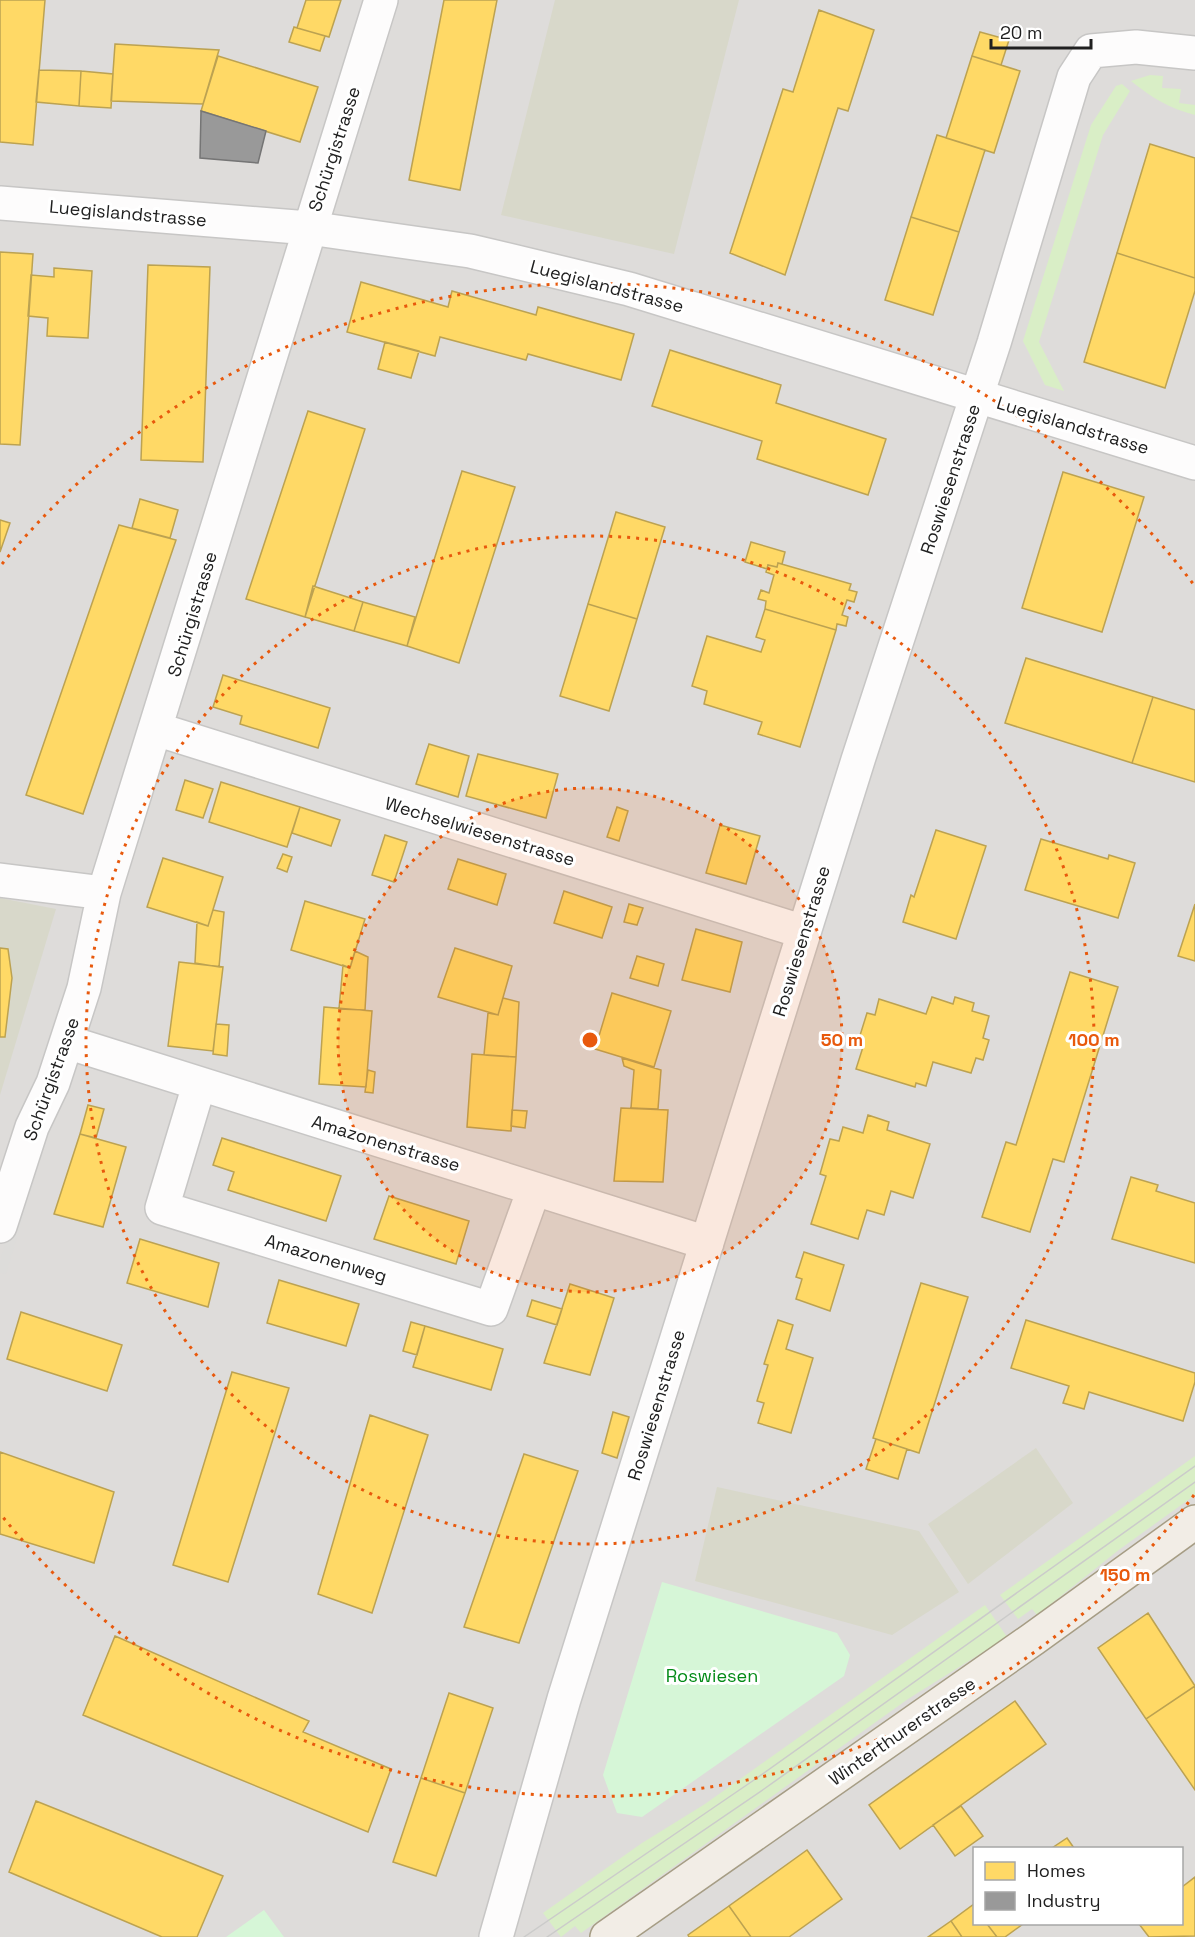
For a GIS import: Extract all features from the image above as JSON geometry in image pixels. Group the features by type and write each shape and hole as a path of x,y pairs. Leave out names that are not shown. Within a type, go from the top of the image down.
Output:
{"main road":[{"name":"Winterthurerstrasse","path":"607,1937 1033,1639 1195,1522"}],"street":[{"name":"Schürgistrasse","path":"0,1226 32,1126 53,1083 84,988 104,892 381,0"},
{"name":"Roswiesenstrasse","path":"496,1937 564,1700 804,932 977,395 1074,77 1091,51 1136,47 1195,53"},
{"name":"Luegislandstrasse","path":"0,203 309,228 470,251 628,288 1195,463"},
{"name":"Wechselwiesenstrasse","path":"156,729 804,932"},
{"path":"0,880 104,892"},
{"name":"Amazonenstrasse","path":"67,1042 707,1243"},
{"name":"Amazonenweg","path":"199,1085 162,1208 491,1309 534,1189"}],"shaded area":[{"path":"0,0 1195,0 1195,1937 0,1937"},
{"path":"555,0 739,0 674,254 501,215"},
{"path":"0,898 56,909 0,1095"},
{"path":"40,1128 49,1131 6,1274 0,1273 0,1261"},
{"path":"1036,1448 1073,1503 968,1584 928,1524"},
{"path":"717,1487 919,1531 959,1592 892,1635 695,1581"}],"green space":[{"path":"1150,75 1163,76 1162,88 1181,89 1179,103 1195,105 1195,115 1161,102 1131,81"},
{"path":"1122,84 1130,91 1103,135 1039,342 1064,391 1045,385 1023,341 1091,125 1116,86"},
{"path":"1195,1456 1195,1495 1120,1549 1037,1615 1032,1609 1018,1619 1000,1595"},
{"name":"Roswiesen","path":"662,1582 837,1633 850,1655 844,1676 642,1817 617,1813 603,1775"},
{"path":"985,1605 1007,1637 908,1699 581,1933 575,1926 561,1937 543,1913 642,1843 705,1804"},
{"path":"264,1910 284,1937 226,1937"}],"building: Homes":[{"path":"0,0 45,0 33,145 0,142"},
{"path":"306,0 341,0 329,37 297,28"},
{"path":"444,0 497,0 460,190 409,180"},
{"path":"819,10 874,30 848,111 838,108 785,275 730,253 783,89 793,92"},
{"path":"294,27 325,36 320,51 289,42"},
{"path":"980,32 1009,40 1001,65 972,56"},
{"path":"115,44 219,50 203,104 111,101"},
{"path":"218,56 318,87 300,142 201,111"},
{"path":"972,56 1020,71 994,153 946,138"},
{"path":"39,70 81,71 79,106 36,102"},
{"path":"81,71 113,74 111,108 79,106"},
{"path":"937,135 985,150 959,232 911,217"},
{"path":"1150,144 1195,158 1195,278 1117,253"},
{"path":"911,217 959,232 933,315 885,300"},
{"path":"0,252 33,254 20,445 0,444"},
{"path":"1117,253 1195,278 1195,291 1165,388 1084,362"},
{"path":"148,265 210,267 203,462 141,460"},
{"path":"54,268 92,271 88,338 47,336 48,318 28,316 31,275 54,277"},
{"path":"361,282 448,307 452,291 536,315 538,307 634,334 621,380 528,354 526,360 440,337 435,356 347,332"},
{"path":"385,342 419,351 411,378 378,369"},
{"path":"670,350 781,385 776,403 886,439 868,495 757,459 762,441 652,406"},
{"path":"308,411 365,429 305,617 246,599"},
{"path":"462,471 515,487 459,663 407,646"},
{"path":"1063,472 1144,497 1102,632 1022,608"},
{"path":"140,499 178,510 170,538 132,528"},
{"path":"616,512 665,527 637,619 588,604"},
{"path":"0,520 10,523 0,552"},
{"path":"119,525 176,540 83,814 26,795"},
{"path":"751,542 785,552 782,564 778,563 777,567 768,565 767,569 745,562"},
{"path":"778,563 851,584 849,590 857,592 854,602 847,600 842,615 848,617 846,626 837,624 836,630 765,609 766,601 758,599 761,590 769,593 774,575 766,572 768,565 777,567"},
{"path":"313,586 363,602 354,631 305,617"},
{"path":"363,602 415,617 407,646 354,631"},
{"path":"588,604 637,619 609,711 560,696"},
{"path":"765,609 836,630 800,747 758,734 762,722 704,704 707,691 692,686 707,636 761,652 765,640 756,637"},
{"path":"1026,658 1153,697 1132,763 1005,723"},
{"path":"223,675 330,708 318,748 240,724 242,716 213,707"},
{"path":"1153,697 1195,710 1195,782 1132,763"},
{"path":"429,744 469,756 458,797 416,784"},
{"path":"478,754 558,774 546,818 466,796"},
{"path":"185,780 213,789 203,818 176,810"},
{"path":"221,782 300,807 287,847 209,822"},
{"path":"300,807 340,820 331,846 292,833"},
{"path":"617,807 628,811 619,841 607,837"},
{"path":"720,825 760,836 746,884 706,873"},
{"path":"936,830 986,846 956,939 903,922 911,895 914,897"},
{"path":"385,835 407,842 394,882 372,875"},
{"path":"1041,839 1108,859 1109,855 1135,863 1118,918 1025,890"},
{"path":"283,854 292,857 287,872 277,868"},
{"path":"163,858 223,877 208,926 147,907"},
{"path":"458,859 506,874 497,905 448,889"},
{"path":"564,891 612,907 602,938 554,923"},
{"path":"305,901 365,919 350,968 291,950"},
{"path":"629,904 643,908 637,925 624,922"},
{"path":"1195,904 1195,961 1178,956"},
{"path":"213,910 224,912 219,967 195,963 197,922 208,926"},
{"path":"696,929 742,942 730,992 682,980"},
{"path":"0,948 8,949 12,978 5,1037 0,1037"},
{"path":"455,948 512,966 498,1015 438,997"},
{"path":"355,951 368,957 365,1010 339,1009 343,965 350,968"},
{"path":"637,956 664,964 658,986 630,978"},
{"path":"179,962 223,967 213,1051 168,1046"},
{"path":"1070,972 1118,987 1064,1162 1053,1159 1030,1232 982,1217 1006,1142 1016,1145"},
{"path":"612,993 671,1011 654,1067 595,1049"},
{"path":"932,997 953,1004 955,997 974,1003 972,1011 989,1016 983,1038 989,1040 983,1060 976,1058 971,1073 933,1062 926,1086 916,1083 915,1087 856,1069 863,1047 857,1045 867,1013 875,1015 879,999 926,1014"},
{"path":"503,998 519,1002 516,1057 484,1055 488,1013 498,1015"},
{"path":"324,1007 372,1011 366,1087 319,1084"},
{"path":"216,1024 229,1025 227,1056 213,1054"},
{"path":"472,1054 516,1057 511,1131 467,1127"},
{"path":"622,1058 661,1070 658,1109 631,1108 634,1070 624,1066"},
{"path":"368,1070 375,1072 373,1093 365,1092"},
{"path":"88,1105 104,1109 96,1138 80,1134"},
{"path":"621,1108 668,1110 663,1182 614,1181"},
{"path":"512,1110 527,1111 525,1128 511,1126"},
{"path":"868,1115 889,1122 887,1130 930,1144 913,1198 891,1191 884,1215 867,1210 858,1239 811,1224 826,1176 820,1174 830,1139 839,1141 843,1127 863,1133"},
{"path":"80,1134 126,1147 103,1227 54,1214"},
{"path":"222,1138 341,1176 326,1221 228,1190 234,1172 213,1165"},
{"path":"1131,1177 1158,1185 1156,1191 1195,1203 1195,1263 1112,1239"},
{"path":"389,1196 469,1221 456,1264 374,1239"},
{"path":"140,1239 219,1263 208,1307 127,1283"},
{"path":"804,1252 844,1265 830,1311 796,1299 802,1279 796,1277"},
{"path":"279,1280 359,1304 346,1346 267,1323"},
{"path":"921,1283 968,1297 919,1453 873,1438"},
{"path":"570,1284 614,1298 590,1375 544,1363"},
{"path":"532,1300 562,1309 557,1325 527,1316"},
{"path":"21,1312 122,1345 107,1391 7,1359"},
{"path":"778,1320 793,1325 786,1349 813,1358 791,1433 758,1423 764,1403 757,1401 768,1365 764,1364"},
{"path":"1026,1320 1195,1373 1195,1382 1183,1421 1089,1392 1084,1409 1063,1403 1069,1386 1011,1368"},
{"path":"411,1322 425,1326 417,1355 403,1351"},
{"path":"425,1326 503,1349 491,1390 413,1367"},
{"path":"232,1372 289,1388 228,1582 173,1565"},
{"path":"613,1412 629,1417 617,1458 602,1453"},
{"path":"370,1415 428,1435 372,1613 318,1594"},
{"path":"876,1439 907,1449 898,1479 866,1469"},
{"path":"0,1452 114,1492 94,1563 0,1534"},
{"path":"524,1454 578,1471 519,1643 464,1627"},
{"path":"1148,1613 1195,1686 1146,1719 1098,1648"},
{"path":"115,1636 309,1721 303,1732 391,1769 368,1832 83,1715"},
{"path":"1195,1686 1195,1790 1146,1719"},
{"path":"449,1693 493,1708 465,1793 421,1778"},
{"path":"1015,1701 1046,1744 900,1849 869,1805"},
{"path":"421,1778 465,1793 436,1876 393,1862"},
{"path":"36,1801 223,1876 197,1937 162,1937 9,1872"},
{"path":"961,1806 983,1836 955,1856 933,1825"},
{"path":"1067,1838 1073,1847 1054,1847"},
{"path":"807,1850 842,1899 789,1937 751,1937 729,1906"},
{"path":"1195,1877 1195,1936 1149,1937 1140,1925 1183,1925 1183,1886"},
{"path":"973,1905 973,1925 988,1925 997,1937 962,1937 951,1921"},
{"path":"729,1906 751,1937 689,1937 688,1935"},
{"path":"951,1921 962,1937 928,1937"},
{"path":"988,1925 1022,1925 1005,1937 997,1937"}],"building: Industry":[{"path":"201,111 266,131 258,163 200,158"}],"tram line":[{"path":"524,1937 754,1780 1195,1466"},
{"path":"547,1937 764,1789 1195,1482"}]}
